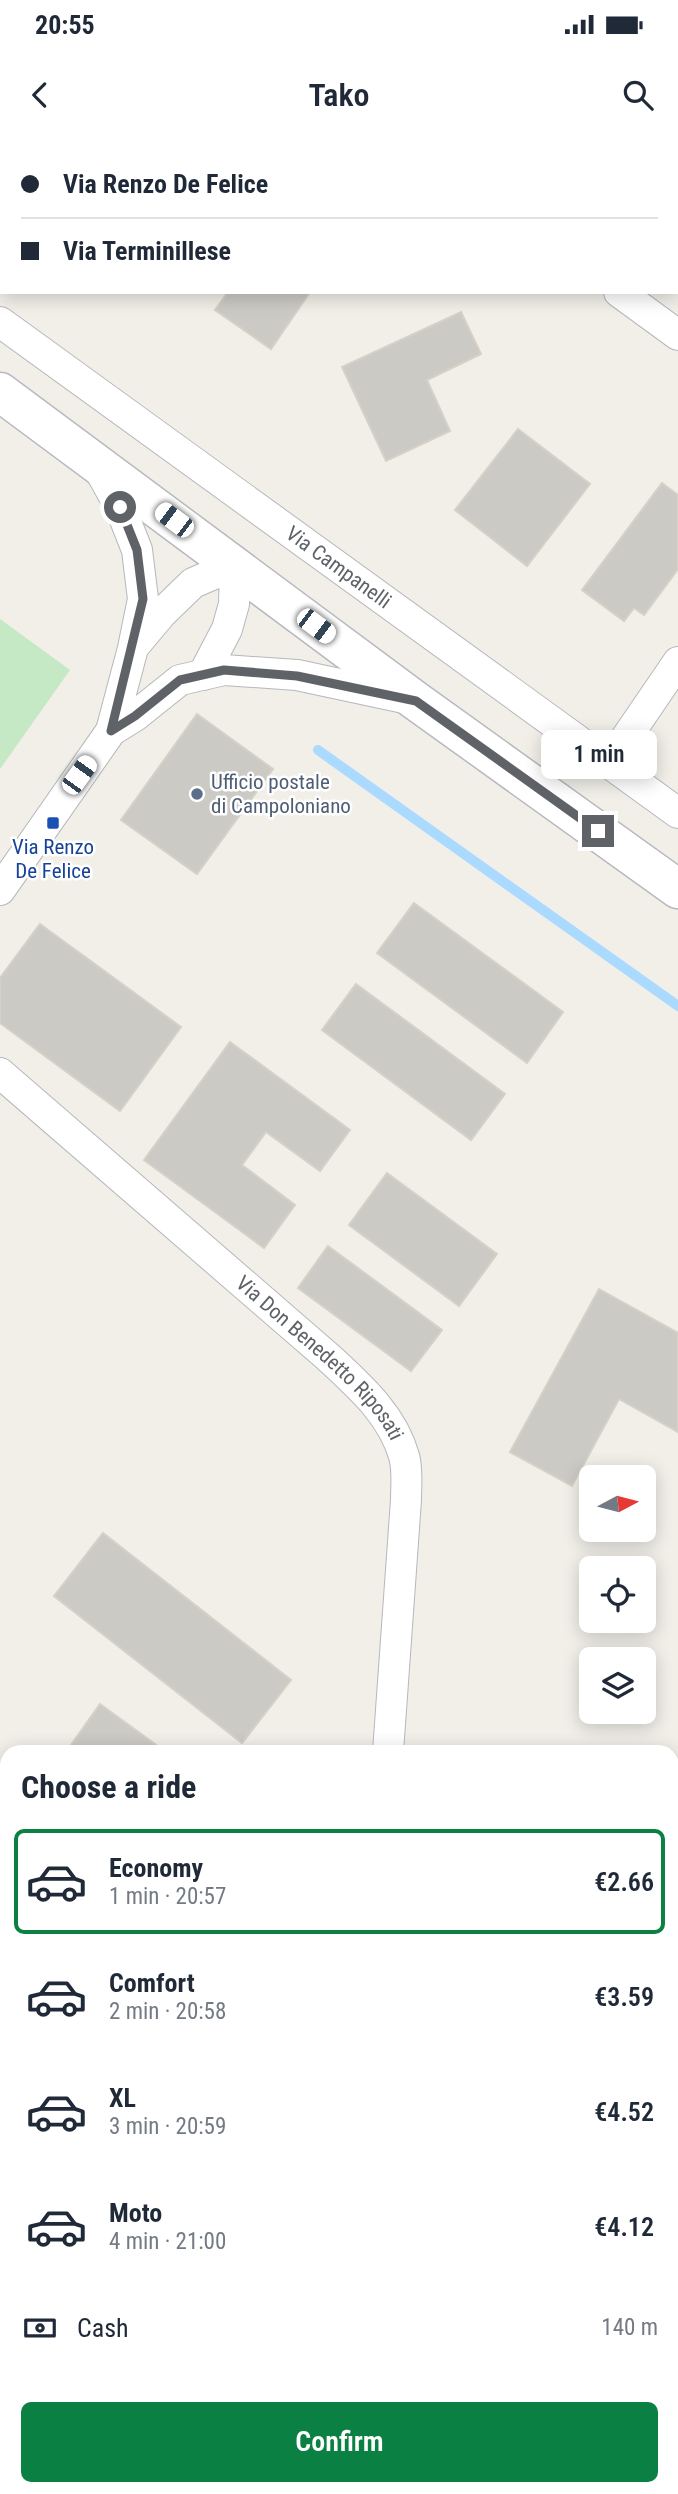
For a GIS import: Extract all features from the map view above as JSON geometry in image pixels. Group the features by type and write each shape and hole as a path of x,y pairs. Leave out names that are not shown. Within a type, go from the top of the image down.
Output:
{"main road":[{"path":"0,392 416,701 678,889"}],"street":[{"path":"622,294 678,335"},
{"name":"Via Campanelli","path":"0,321 678,813"},
{"path":"0,890 111,731 133,648 143,599 137,550 120,507 94,460"},
{"path":"133,648 161,614 192,583 235,565 234,604 227,629 203,675"},
{"path":"609,763 678,662"},
{"path":"111,731 135,716 180,680 224,670 297,676 416,701"},
{"name":"Via Don Benedetto Riposati","path":"0,1073 328,1357 368,1394 392,1426 405,1458 406,1500 388,1745"}],"green space":[{"path":"0,619 70,670 0,769"}],"building":[{"path":"227,294 309,294 271,349 215,310"},
{"path":"461,312 481,354 427,380 450,431 386,461 342,367"},
{"path":"518,429 590,484 527,566 455,510"},
{"path":"662,483 678,495 678,569 644,615 634,608 624,621 582,590"},
{"name":"Ufficio postale di Campoloniano","path":"197,714 273,769 197,874 121,820"},
{"path":"414,903 563,1012 527,1063 377,953"},
{"path":"40,924 181,1027 120,1111 0,1023 0,978"},
{"path":"356,984 505,1094 471,1140 322,1030"},
{"path":"230,1042 350,1130 320,1171 266,1132 242,1165 295,1205 264,1248 144,1160"},
{"path":"387,1173 497,1254 459,1306 349,1225"},
{"path":"328,1246 442,1330 411,1371 298,1288"},
{"path":"599,1289 678,1333 678,1432 619,1399 583,1465 579,1465 579,1473 572,1486 510,1452"},
{"path":"103,1533 291,1680 242,1743 54,1596"},
{"path":"100,1704 156,1745 71,1745"}],"waterway":[{"path":"318,750 678,1006"}],"place":[{"name":"Ufficio postale di Campoloniano","path":"197,794"},
{"name":"Via Renzo De Felice","path":"53,823"}],"route":[{"path":"120,507 137,550 143,599 111,731 135,716 180,680 224,670 297,676 416,701 598,831"}]}
